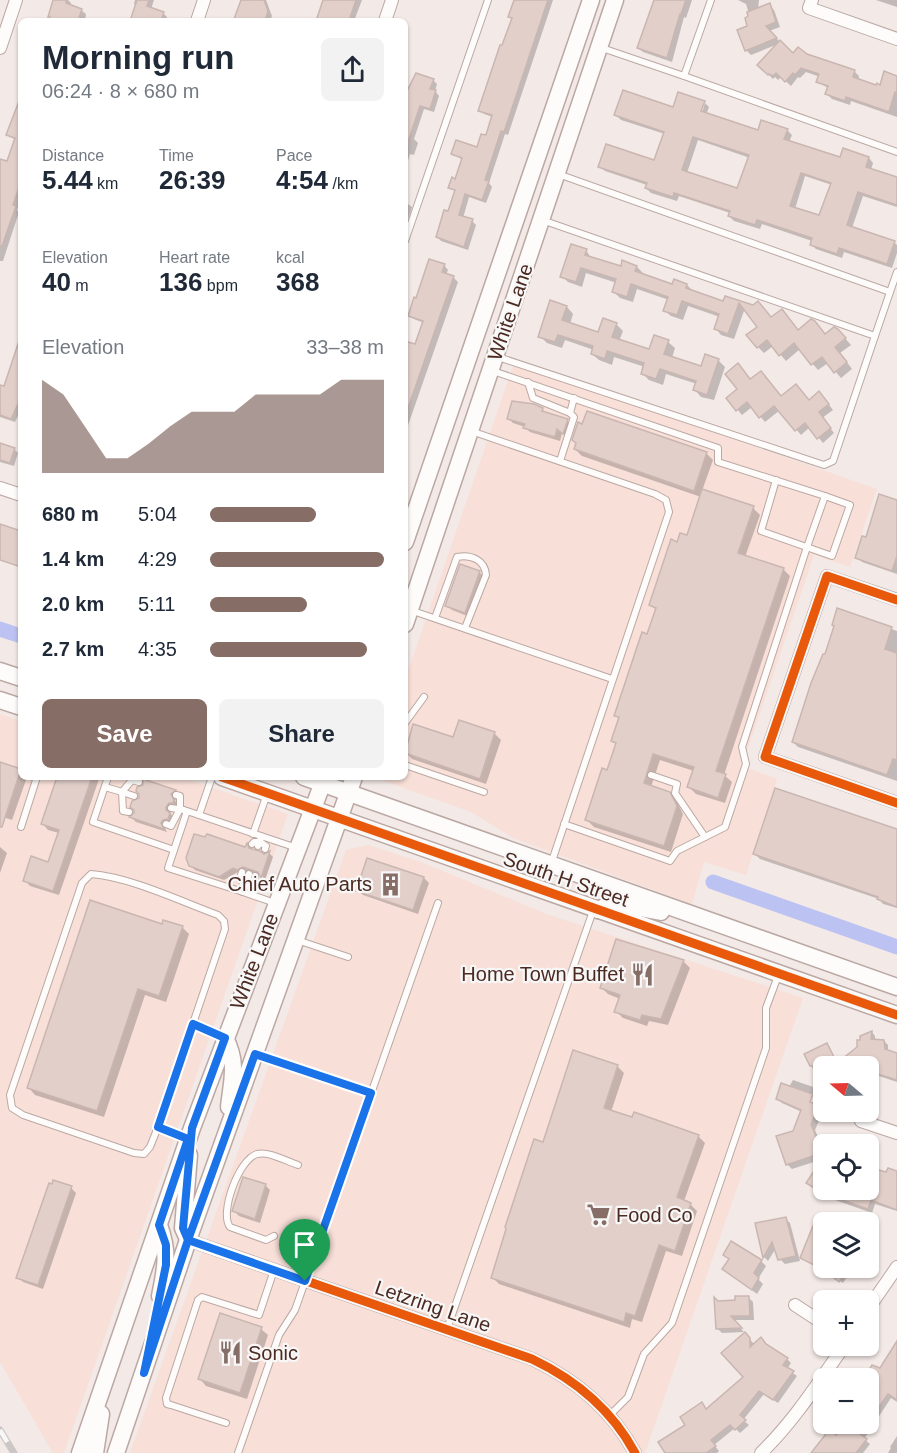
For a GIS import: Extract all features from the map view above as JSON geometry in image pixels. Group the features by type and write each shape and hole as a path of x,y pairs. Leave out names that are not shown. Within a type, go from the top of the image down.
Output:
{"main road":[{"name":"White Lane","path":"408,533 591,0"},
{"name":"White Lane","path":"408,614 615,0"},
{"path":"470,431 461,409 490,295"},
{"path":"0,671 18,677"},
{"path":"0,699 18,706"},
{"name":"South H Street","path":"230,780 897,1015"},
{"name":"White Lane","path":"80,1453 190,1133 324,780"},
{"name":"South H Street","path":"324,780 351,785 551,864 897,987"},
{"name":"White Lane","path":"116,1453 188,1240 351,785"},
{"path":"596,909 613,903 709,920"},
{"path":"225,1038 232,1052 234,1066 226,1135"},
{"path":"188,1240 183,1228 190,1133"},
{"path":"144,1373 166,1265 166,1245 159,1225"},
{"path":"95,1453 110,1363"}],"street":[{"path":"0,48 16,0"},
{"path":"198,18 204,0"},
{"path":"386,18 392,0"},
{"path":"811,4 897,39"},
{"path":"0,488 18,494"},
{"path":"897,600 827,576 765,757 897,803"},
{"path":"864,1122 897,1133"},
{"name":"Letzring Lane","path":"188,1240 532,1359 576,1384 609,1416 635,1453"},
{"path":"879,1293 897,1267"},
{"path":"795,1305 813,1317"},
{"path":"761,1453 778,1437 799,1411 837,1356"}],"lane":[{"path":"408,232 488,0"},
{"path":"684,76 711,0"},
{"path":"599,47 897,152"},
{"path":"557,174 890,292"},
{"path":"541,220 875,336"},
{"path":"493,363 824,465 833,461 897,272"},
{"path":"493,363 528,382 718,448 718,462 776,480 850,505 832,556 761,531 776,480"},
{"path":"528,382 533,398 570,412 574,417 560,461"},
{"path":"570,412 574,398"},
{"path":"470,431 656,494 666,500 669,512 551,864"},
{"path":"564,824 670,861 677,850 725,827 746,764 742,747 825,496"},
{"path":"435,618 457,557 464,556 474,559 482,562 486,568 486,575 465,628"},
{"path":"408,617 435,618 612,679"},
{"path":"408,719 424,697"},
{"path":"408,766 484,792"},
{"path":"651,775 677,784 675,793 705,837"},
{"path":"21,827 36,780"},
{"path":"107,780 93,822 174,850"},
{"path":"129,812 123,811 122,792 132,780 139,782"},
{"path":"200,815 211,780"},
{"path":"105,787 134,796"},
{"path":"253,834 267,793"},
{"path":"166,824 171,826 180,809 180,796 176,795"},
{"path":"171,808 200,815 253,834 259,844 297,848"},
{"path":"187,812 168,868 244,890 276,903"},
{"path":"91,874 104,875 149,889 218,915 224,921 225,929 158,1127 150,1147 144,1154 135,1153 22,1115 12,1108 10,1095 82,883 91,874"},
{"path":"249,874 253,884 244,890 240,878 249,874"},
{"path":"238,1453 279,1335 295,1310 438,903"},
{"path":"447,1329 596,909"},
{"path":"297,940 348,957"},
{"path":"609,1416 628,1397 644,1354 672,1323 766,1048 766,1008 779,974"},
{"path":"193,1024 225,1038"},
{"path":"255,1054 371,1093"},
{"path":"158,1127 190,1133"},
{"path":"274,1236 266,1240 230,1227 226,1223 226,1211 234,1185 241,1169 250,1157 256,1155 269,1155 298,1165"},
{"path":"226,1423 167,1404 166,1398 198,1300 202,1297 259,1315 262,1312 274,1270"}],"shaded area":[{"path":"514,363 877,489 850,567 814,555 742,766 777,779 746,875 704,862 692,904 513,838 471,812 384,781 408,780 408,671"},
{"path":"0,714 18,720 18,780 190,780 288,814 64,1453 53,1453 0,1362"},
{"path":"368,845 421,862 549,915 803,998 645,1453 130,1453 346,850"}],"building":[{"path":"53,0 67,0 66,3 82,9 79,18 48,17"},
{"path":"137,0 149,0 147,6 164,12 162,18 131,18"},
{"path":"241,0 264,0 268,11 266,18 234,18"},
{"path":"323,0 356,0 350,18 317,18"},
{"path":"514,0 548,0 504,132 501,131 485,180 489,181 482,200 465,194 459,215 473,219 464,247 436,237 444,210 448,211 455,190 448,188 452,177 455,179 462,158 451,154 456,140 477,147 481,134 486,135 492,115 478,111 500,45 502,45 512,18 508,17"},
{"path":"654,0 686,0 667,58 637,48"},
{"path":"770,3 776,22 766,26 777,38 745,51 737,30 747,26 745,18 748,16 747,12"},
{"path":"780,40 793,53 798,47 807,54 855,70 853,77 876,85 877,83 880,85 884,71 897,76 897,93 895,92 889,112 846,97 845,101 825,94 828,86 816,82 819,74 801,68 785,82 776,73 773,76 768,75 757,65"},
{"path":"416,73 434,79 430,89 436,90 430,109 420,106 408,142 408,89"},
{"path":"623,90 673,107 678,92 705,101 701,111 758,130 761,120 788,129 784,139 840,157 843,148 869,157 866,167 897,177 897,205 858,192 847,225 895,241 887,264 839,248 837,254 810,245 812,238 757,220 755,225 728,216 730,211 674,193 673,197 645,188 647,183 598,167 606,144 654,160 664,132 614,115","holes":["693,137 749,155 737,188 682,170","801,173 831,183 819,215 790,206"]},
{"path":"18,104 18,191 13,205 16,206 2,246 0,246 0,159 7,161 15,138 6,135"},
{"path":"571,244 587,249 585,255 621,266 622,260 637,266 635,271 672,284 674,279 687,284 686,288 723,301 725,296 753,305 758,301 771,317 782,309 798,330 811,319 825,334 834,327 846,338 835,347 847,362 834,373 822,357 811,365 794,343 779,356 767,340 757,348 746,335 757,327 739,303 728,334 714,329 719,314 682,301 677,315 663,311 668,297 631,284 627,297 612,292 616,279 581,268 576,282 560,277"},
{"path":"429,259 445,264 442,272 454,276 408,408 408,342 415,344 423,321 408,316 414,297 416,298"},
{"path":"550,300 567,306 562,320 598,332 603,318 617,323 612,337 649,349 654,335 669,340 664,354 701,366 705,354 719,359 707,395 693,390 696,381 660,369 656,379 641,374 644,363 607,351 605,359 591,354 593,346 558,335 555,342 538,337"},
{"path":"18,344 18,404 11,419 0,415 0,385 4,386"},
{"path":"738,363 750,379 761,371 781,396 796,384 809,400 819,391 829,404 819,412 831,428 817,439 805,423 795,431 774,406 759,418 747,402 736,411 726,398 737,389 725,374"},
{"path":"512,401 534,404 543,408 542,411 568,419 563,434 557,429 555,437 523,428 525,424 507,419"},
{"path":"587,411 707,452 694,491 574,449 576,443 572,440 578,422 582,424"},
{"path":"0,443 15,448 10,463 0,460"},
{"path":"702,489 754,506 738,553 784,568 716,771 726,774 718,798 687,787 694,767 653,754 644,783 670,792 677,806 664,846 585,820 602,768 607,770 616,743 611,741 619,717 614,716 642,632 647,634 656,608 649,605 671,539 677,542 680,533 687,535"},
{"path":"879,494 897,500 897,556 892,571 855,558 862,536 866,537"},
{"path":"0,524 18,530 18,566 0,560"},
{"path":"460,564 480,571 465,613 445,606"},
{"path":"837,608 892,627 885,649 897,653 897,760 893,759 887,775 792,742 811,683 823,654 825,654"},
{"path":"459,720 495,732 480,779 408,754 408,742 413,724 453,737"},
{"path":"0,762 18,768 18,778 2,827 0,827"},
{"path":"56,780 91,780 53,891 23,881 31,856 48,862 59,830 41,824"},
{"path":"143,780 146,780 176,790 171,794 173,803 169,803 166,807 170,813 168,819 161,823 164,829 129,817 134,813 130,807 132,801 139,798 137,787 143,785"},
{"path":"775,788 897,829 897,907 877,899 878,897 753,854"},
{"path":"194,834 205,837 207,834 245,847 247,843 249,848 264,854 270,851 261,878 258,872 243,867 237,870 233,868 219,877 189,866 186,858"},
{"name":"Chief Auto Parts","path":"367,858 424,877 413,910 356,891"},
{"path":"90,900 162,924 163,920 183,926 159,996 138,989 97,1111 27,1088"},
{"name":"Home Town Buffet","path":"616,939 684,960 661,1019 642,1015 640,1020 614,1012 620,995 600,988"},
{"path":"872,1031 871,1039 884,1040 885,1049 897,1053 897,1080 879,1074 879,1056 846,1056 857,1047 857,1040 860,1040 860,1036"},
{"path":"827,1043 834,1056 813,1056 813,1066 810,1066 804,1054"},
{"name":"Food Co","path":"573,1050 618,1065 604,1108 632,1117 634,1112 699,1135 677,1197 691,1203 675,1251 659,1245 635,1316 626,1313 624,1322 491,1278 534,1139 543,1142"},
{"path":"781,1083 813,1094 810,1102 813,1103 811,1124 815,1134 813,1156 786,1165 776,1136 793,1131 801,1110 776,1099"},
{"path":"888,1168 897,1171 897,1210 871,1200 879,1200 879,1170 886,1172"},
{"path":"813,1172 813,1187 806,1183"},
{"path":"243,1177 266,1184 255,1219 232,1211"},
{"path":"53,1180 72,1186 38,1285 16,1278 49,1183 52,1184"},
{"path":"842,1200 871,1200 868,1209"},
{"path":"786,1217 796,1256 778,1260 772,1242 763,1258 755,1223"},
{"path":"813,1226 813,1264 800,1258"},
{"path":"731,1241 762,1260 754,1273 759,1278 752,1290 722,1269 729,1259 723,1255"},
{"path":"735,1296 749,1296 750,1316 731,1316 742,1328 716,1329 714,1297 718,1301 735,1300"},
{"name":"Sonic","path":"220,1313 262,1327 240,1393 198,1379"},
{"path":"745,1332 750,1338 750,1347 761,1337 766,1344 788,1358 783,1365 794,1371 773,1400 759,1391 740,1415 746,1420 735,1430 730,1425 711,1440 716,1446 706,1453 665,1453 658,1442 685,1425 680,1417 702,1402 706,1409 743,1377 721,1353"},
{"path":"897,1341 897,1400 888,1394 879,1407 879,1368 870,1368 872,1365 880,1368"},
{"path":"826,1434 860,1434 867,1439 856,1453 811,1453"}],"waterway":[{"path":"0,629 18,635"},
{"path":"713,882 897,947"}],"railway":[{"path":"0,1430 14,1453"}],"cycle path":[{"path":"897,600 827,576 765,757 897,803"},
{"path":"231,780 897,1015"},
{"path":"188,1240 532,1359 563,1376 591,1398 615,1423 635,1453"}],"place":[{"name":"Chief Auto Parts","path":"390,884"},
{"name":"Home Town Buffet","path":"642,974"},
{"name":"Food Co","path":"598,1215"},
{"name":"Sonic","path":"230,1353"}],"route":[{"path":"305,1281 188,1240 183,1228 192,1128 225,1038 193,1024 158,1127 188,1139 159,1225 166,1245 166,1265 144,1373 188,1240 255,1054 371,1093 305,1281"}]}
